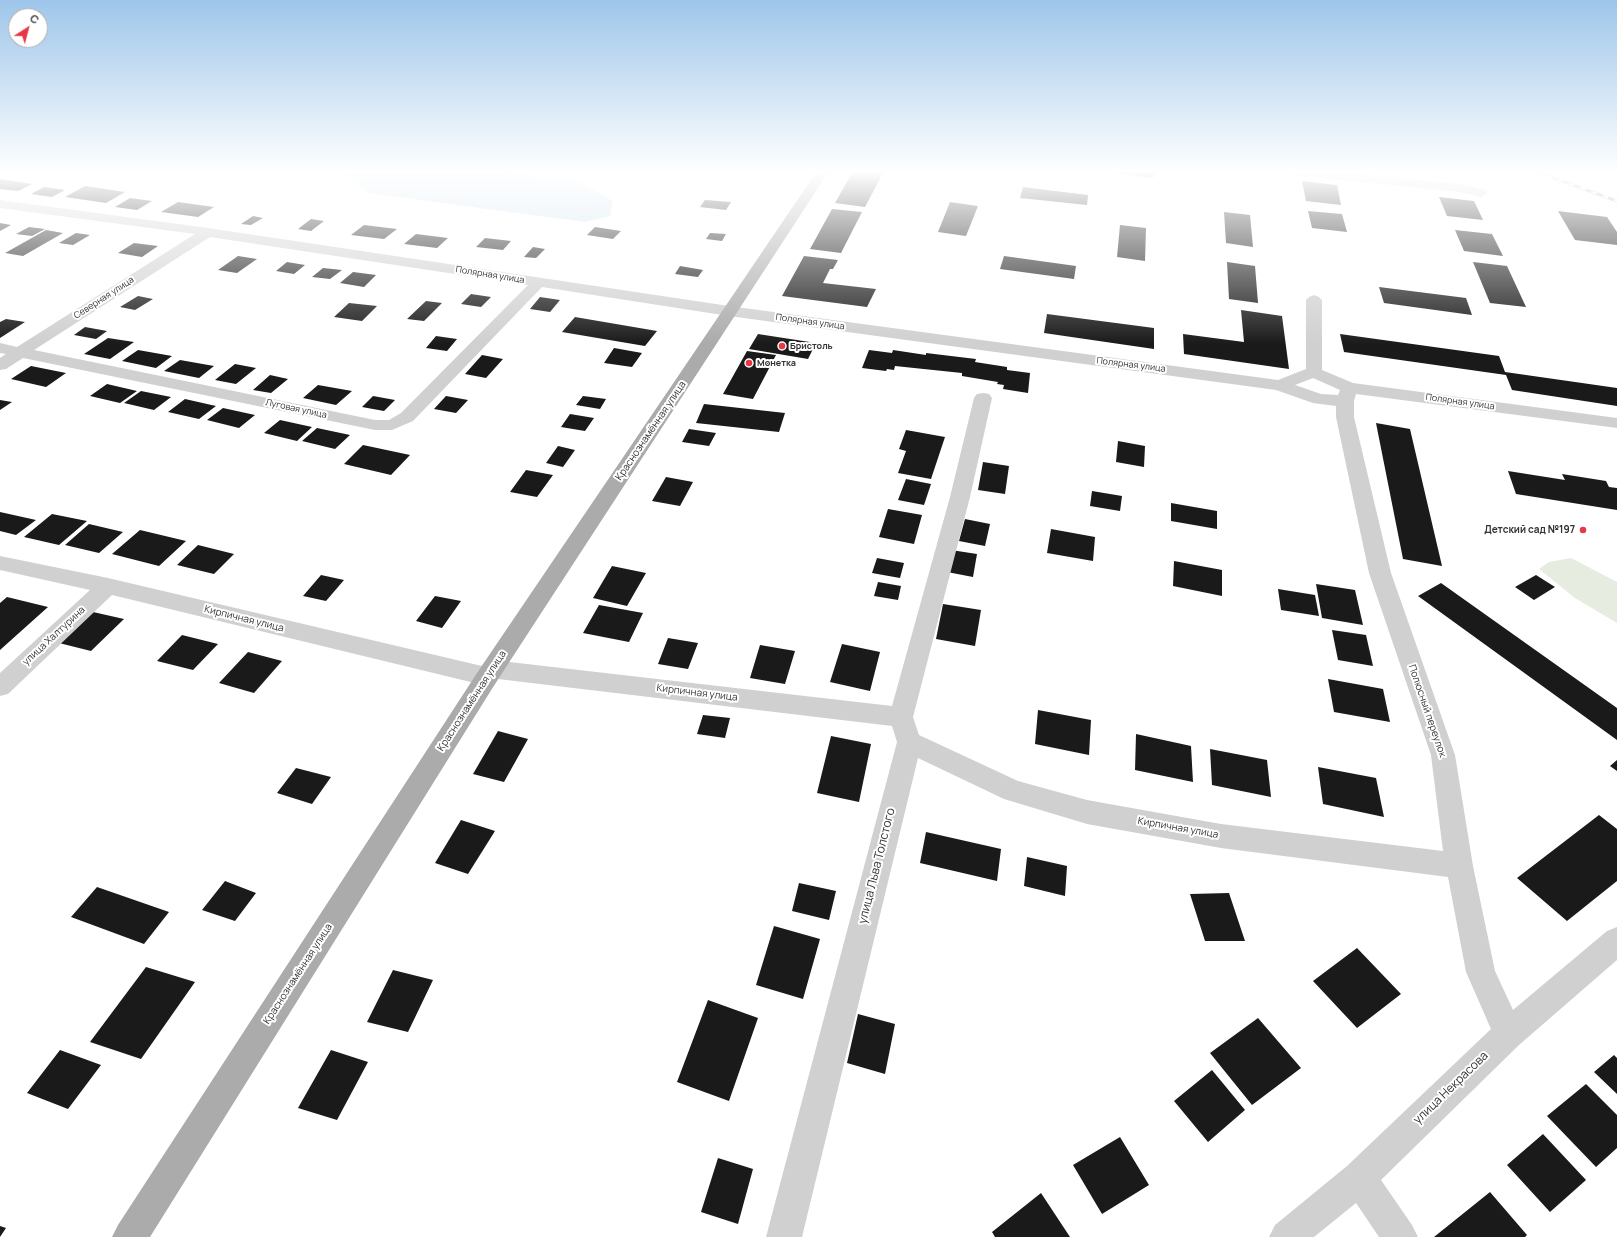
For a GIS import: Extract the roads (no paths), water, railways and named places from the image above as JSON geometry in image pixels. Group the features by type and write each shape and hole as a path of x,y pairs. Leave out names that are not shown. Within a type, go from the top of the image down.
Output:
{"main road":[{"name":"Краснознамённая улица","path":"130,1237 490,673 785,229"}],"street":[{"name":"Полярная улица","path":"184,229 730,311 1279,385 1314,372 1347,394 1617,423"},
{"name":"Северная улица","path":"0,364 208,232"},
{"name":"Луговая улица","path":"0,348 375,425 392,425 407,417 539,282"},
{"path":"1314,300 1314,372"},
{"path":"1279,385 1319,399 1347,394"},
{"name":"Полюсный переулок","path":"1347,394 1346,417 1380,573 1443,755 1459,866 1481,972 1508,1034"},
{"path":"902,717 960,497 983,398"},
{"name":"Кирпичная улица","path":"0,563 108,586 490,673 902,717"},
{"name":"улица Халтурина","path":"0,687 108,586"},
{"name":"улица Льва Толстого","path":"784,1237 909,742 902,717"},
{"name":"Кирпичная улица","path":"909,742 1012,791 1087,812 1221,836 1459,866"},
{"name":"улица Некрасова","path":"1287,1237 1359,1178 1508,1034 1617,941"},
{"path":"1359,1178 1400,1237"}],"place":[{"name":"Бристоль","path":"782,346"},
{"name":"Монетка","path":"749,363"},
{"name":"Детский сад №197","path":"1583,530"}]}
